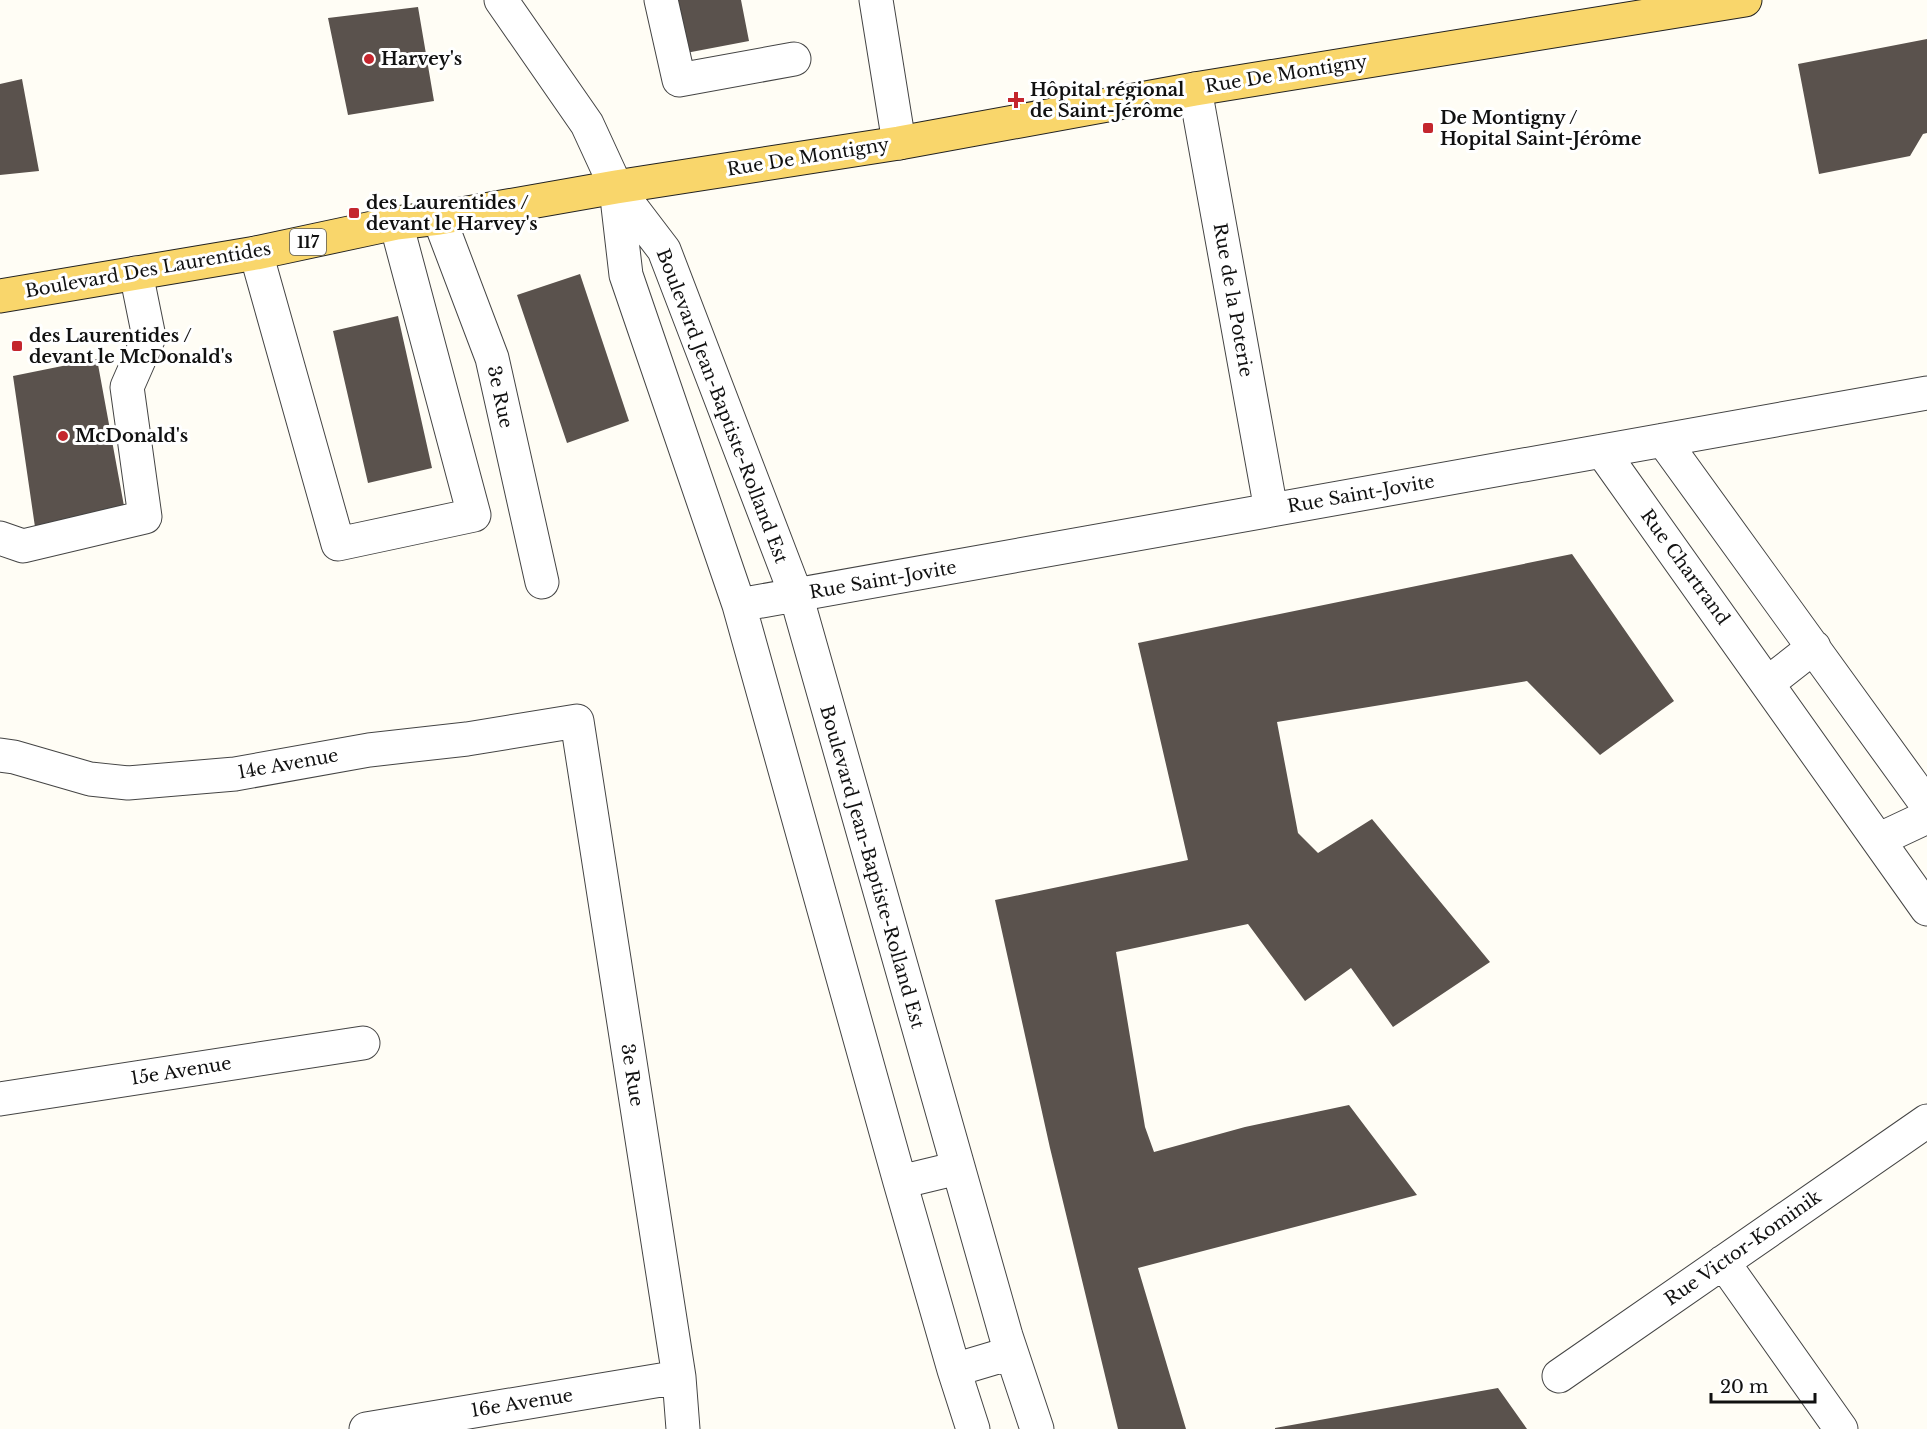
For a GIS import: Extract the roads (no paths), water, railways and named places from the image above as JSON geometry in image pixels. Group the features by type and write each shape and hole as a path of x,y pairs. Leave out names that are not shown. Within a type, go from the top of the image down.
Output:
{"main road":[{"name":"Rue De Montigny","path":"616,187 899,143 1195,89 1745,0"},
{"name":"Boulevard Des Laurentides","path":"0,296 256,253 396,223 439,218 616,187"}],"street":[{"path":"501,0 587,124 616,187 626,275 739,605 900,1182 973,1429"},
{"path":"661,0 679,80 794,59"},
{"path":"876,0 899,143"},
{"name":"Rue de la Poterie","path":"1195,89 1270,510"},
{"name":"Boulevard Jean-Baptiste-Rolland Est","path":"616,187 664,250 795,595 1011,1353 1036,1429"},
{"name":"3e Rue","path":"439,218 492,358 542,582"},
{"path":"256,253 338,544 474,515 396,223"},
{"path":"0,538 23,546 145,517 127,387 149,337 136,273"},
{"name":"Rue Saint-Jovite","path":"739,605 1927,393"},
{"path":"1663,440 1927,805"},
{"name":"Rue Chartrand","path":"1602,451 1927,909"},
{"path":"1768,683 1814,647"},
{"name":"3e Rue","path":"577,721 679,1377 683,1429"},
{"name":"14e Avenue","path":"0,755 90,779 128,783 235,774 369,750 467,740 577,721"},
{"path":"1878,840 1927,818"},
{"name":"15e Avenue","path":"0,1099 363,1043"},
{"name":"Rue Victor-Kominik","path":"1559,1376 1927,1120"},
{"path":"900,1182 958,1168"},
{"path":"1723,1262 1841,1429"},
{"path":"954,1370 1011,1353"},
{"name":"16e Avenue","path":"366,1429 679,1377"}],"place":[{"name":"Harvey's","path":"369,59"},
{"name":"Hôpital régional de Saint-Jérôme","path":"1016,100"},
{"name":"De Montigny / Hopital Saint-Jérôme","path":"1428,128"},
{"name":"des Laurentides / devant le Harvey's","path":"354,213"},
{"name":"des Laurentides / devant le McDonald's","path":"17,346"},
{"name":"McDonald's","path":"63,436"}]}
